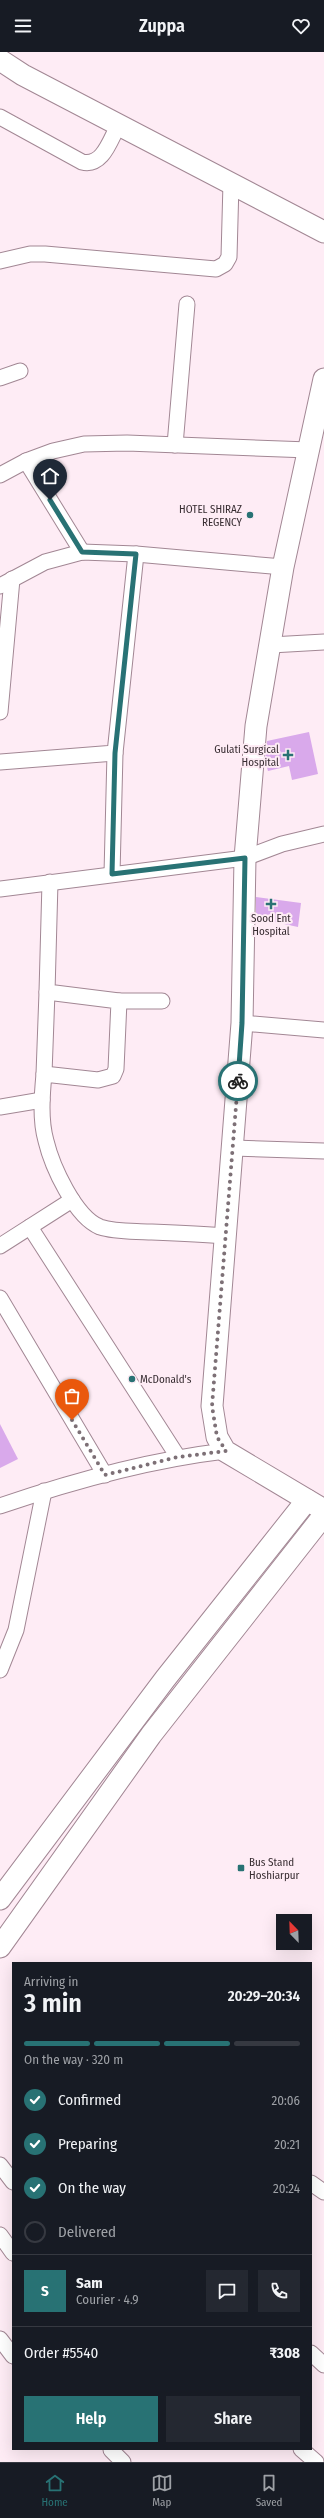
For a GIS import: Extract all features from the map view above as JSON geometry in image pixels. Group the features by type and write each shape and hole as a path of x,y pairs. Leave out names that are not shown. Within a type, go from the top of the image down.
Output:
{"main road":[{"path":"0,60 324,232"},
{"path":"0,1899 165,1679 220,1609 316,1505 226,1451 217,1437 212,1406 242,1023 245,858 256,726 283,567 324,379"},
{"path":"0,1947 147,1742 238,1623 324,1515"},
{"path":"220,1609 238,1623"}],"street":[{"path":"0,117 82,162 89,164 96,162 101,157 119,124"},
{"path":"0,260 30,254 45,254 216,269 225,264 229,257 231,183"},
{"path":"175,445 187,304"},
{"path":"0,378 20,371"},
{"path":"0,476 26,461 53,451 84,444 175,445 309,450"},
{"path":"26,461 82,552"},
{"path":"0,712 6,583 45,562 82,552 136,554 283,567"},
{"path":"112,874 115,753 136,554"},
{"path":"270,645 324,642"},
{"path":"0,762 115,753"},
{"path":"0,889 245,858 282,844 324,834"},
{"path":"50,882 42,1100 45,1140 54,1163 72,1200 87,1219 100,1226 120,1231 225,1236"},
{"path":"47,992 119,1001 162,1001"},
{"path":"44,1074 98,1080 112,1076 116,1069 119,1001"},
{"path":"242,1023 324,1030"},
{"path":"0,1107 42,1100"},
{"path":"233,1148 324,1151"},
{"path":"0,1246 72,1200"},
{"path":"30,1227 178,1457"},
{"path":"0,1298 105,1475"},
{"path":"0,1506 44,1491 178,1457 226,1451"},
{"path":"0,1670 16,1630 44,1491"},
{"path":"0,2165 12,2181"},
{"path":"312,2184 324,2192"},
{"path":"0,2235 12,2252"},
{"path":"0,2338 12,2355"},
{"path":"312,2354 324,2365"},
{"path":"111,2450 123,2462"},
{"path":"302,2450 316,2462"}],"building":[{"path":"309,732 318,774 292,780 289,766 268,771 265,760 267,741"},
{"path":"256,897 301,903 298,927 256,918"},
{"path":"0,1424 18,1459 0,1468"}],"way so far":[{"path":"72,1420 105,1475 178,1457 226,1451 217,1437 213,1422 212,1406 238,1081"}],"place":[{"name":"HOTEL SHIRAZ REGENCY","path":"250,515"},
{"name":"Gulati Surgical Hospital","path":"288,755"},
{"name":"Sood Ent Hospital","path":"271,904"},
{"name":"McDonald's","path":"132,1379"},
{"name":"Bus Stand Hoshiarpur","path":"241,1868"}],"route":[{"path":"50,500 82,552 136,554 115,753 112,874 245,858 242,1023 238,1081"}]}
